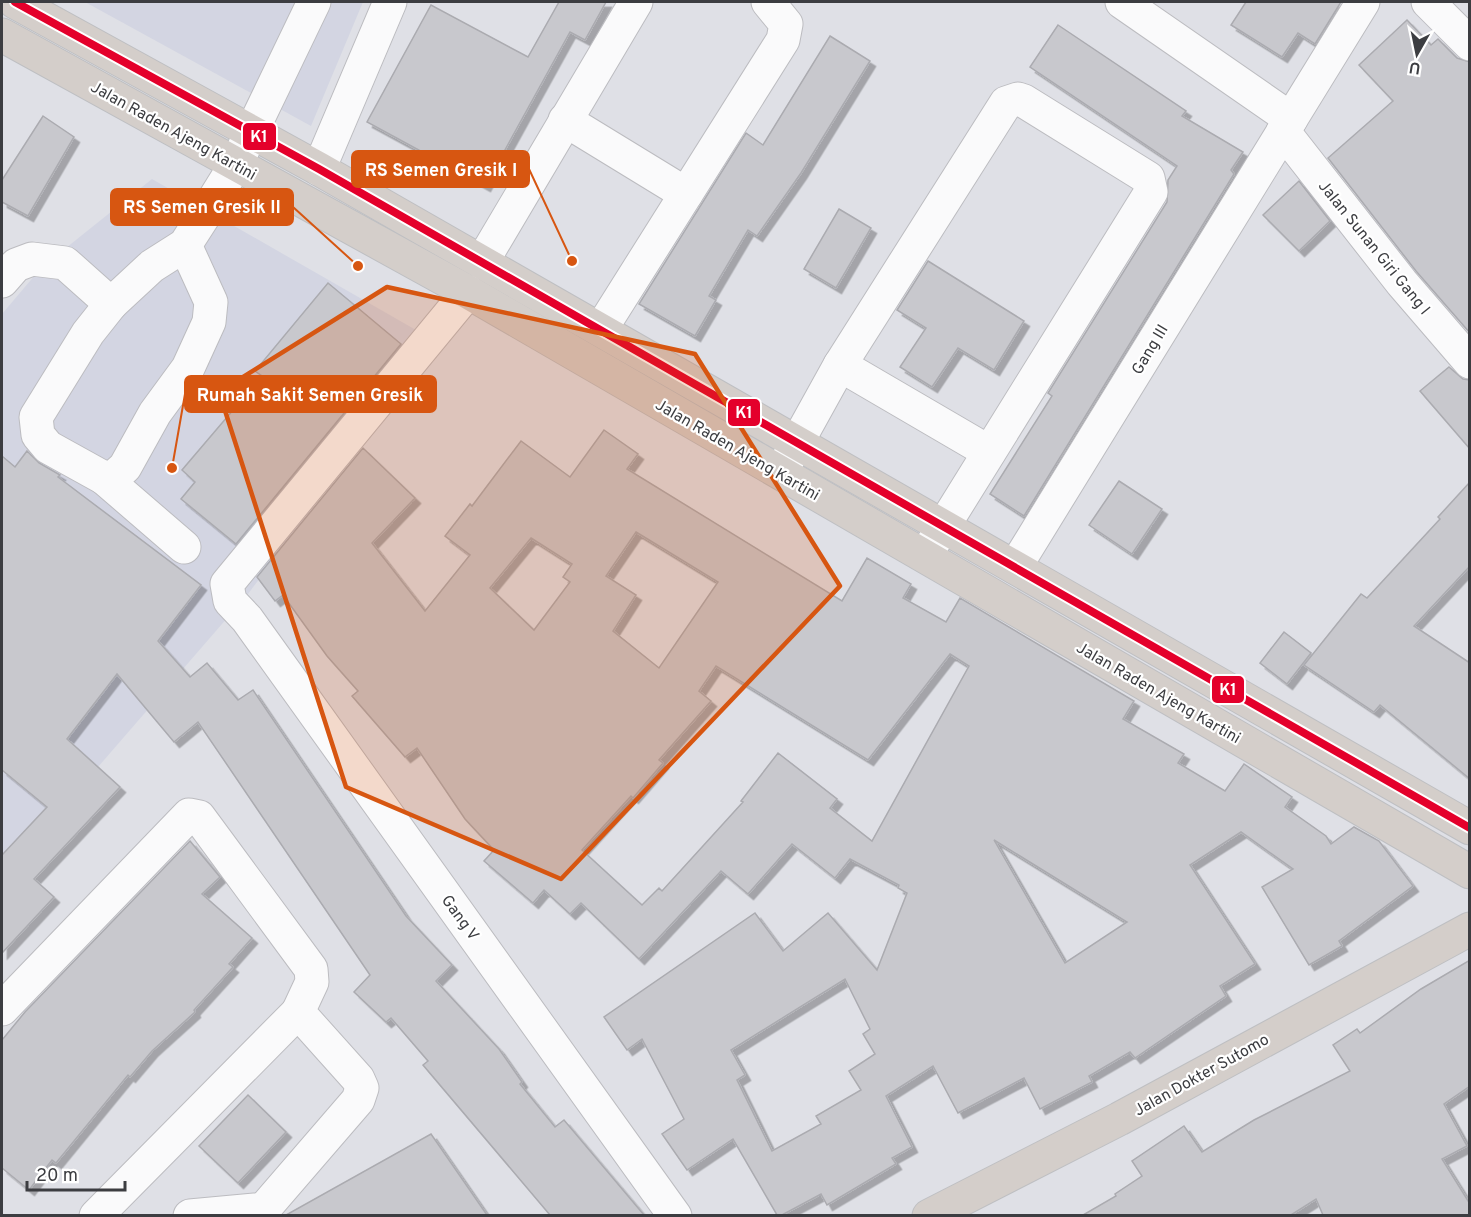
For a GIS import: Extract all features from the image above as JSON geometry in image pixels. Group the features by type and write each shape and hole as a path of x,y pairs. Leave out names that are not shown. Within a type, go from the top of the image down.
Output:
{"highway":[{"path":"15,2 214,110 601,329 943,528 1470,828"},
{"name":"Jalan Raden Ajeng Kartini","path":"2,35 468,292 1470,872"},
{"path":"618,380 636,350"},
{"name":"Jalan Dokter Sutomo","path":"929,1215 1119,1119 1470,929"}],"street":[{"path":"184,547 104,478 48,447 38,435 36,417 88,333 111,304 152,266 185,245 236,164 314,2"},
{"path":"319,169 390,2"},
{"path":"482,262 636,2"},
{"path":"601,329 783,40 786,24 768,2"},
{"name":"Jalan Sunan Giri Gang I","path":"1122,2 1287,125 1402,283 1470,362"},
{"name":"Gang III","path":"1015,567 1364,2"},
{"path":"1428,2 1470,44"},
{"path":"781,472 796,441 840,365 1006,103 1012,100 1024,101 1148,178 1152,187 924,556"},
{"path":"565,120 686,194"},
{"path":"104,478 115,476 125,467 155,413 188,368 209,322 211,302 185,245"},
{"path":"2,281 16,265 32,259 65,263 111,304"},
{"name":"Gang V","path":"468,292 227,584 230,601 247,619 675,1215"},
{"path":"840,365 989,452"},
{"path":"2,1009 191,814 199,817 311,969 312,982 298,1012 96,1215"},
{"path":"190,1215 266,1212 361,1094 358,1079 298,1012"}],"highlighted area":[{"path":"387,287 695,354 840,586 561,879 346,787 219,392"}],"shaded area":[{"path":"85,2 363,2 311,126"},
{"path":"152,179 437,342 248,594 85,782 2,872 2,314 41,268"}],"building":[{"path":"559,2 606,2 585,40 570,32 485,186 367,122 431,5 528,57"},
{"path":"1246,2 1341,2 1315,44 1298,33 1282,57 1231,25"},
{"path":"1407,20 1431,45 1438,39 1457,58 1470,62 1470,333 1416,271 1328,158 1393,101 1359,65"},
{"path":"1058,25 1186,111 1182,116 1243,152 1231,170 1234,174 1024,516 990,494 1052,396 1048,393 1167,202 1168,180 1177,166 1030,67"},
{"path":"830,36 870,61 801,173 757,236 748,230 709,296 716,300 695,336 639,304 746,133 763,145"},
{"path":"43,116 74,137 28,216 2,202 2,180"},
{"path":"1299,181 1330,221 1299,251 1263,215"},
{"path":"839,209 871,228 836,288 804,269"},
{"path":"928,261 1024,321 994,370 958,348 932,387 900,367 926,328 897,310"},
{"path":"328,283 401,344 236,544 181,499 195,482 182,470 262,376 255,371"},
{"path":"1449,367 1463,379 1470,380 1470,449 1420,391"},
{"path":"604,430 638,454 627,469 842,601 867,558 911,584 903,598 946,622 960,598 1134,701 1123,719 1184,754 1178,763 1225,791 1244,764 1292,797 1285,807 1326,836 1331,844 1354,827 1379,841 1413,886 1339,941 1342,946 1309,965 1262,887 1293,869 1241,832 1190,865 1255,964 1220,986 1226,996 1135,1058 1130,1052 1089,1076 1092,1082 1040,1109 1024,1078 958,1113 933,1066 886,1096 912,1147 892,1158 896,1164 827,1205 821,1194 782,1215 777,1215 733,1139 687,1170 662,1134 684,1119 642,1039 627,1050 604,1017 755,913 783,951 828,913 877,970 907,893 898,888 899,885 850,859 835,878 792,844 748,894 721,871 639,959 581,903 570,914 544,890 533,903 484,861 494,850 465,819 417,748 405,757 352,696 358,691 327,656 283,595 275,601 257,577 363,448 415,498 372,543 425,611 470,555 445,536 470,504 472,506 521,441 570,477","holes":["636,532 718,582 659,668 613,631 636,595 606,576","531,538 572,564 563,577 570,582 534,630 490,588","950,654 969,666 872,841 830,808 837,799 778,753 741,801 743,802 662,891 659,888 642,905 582,850 631,796 633,798 663,763 659,760 711,701 699,691 716,666 868,760","994,840 1127,922 1065,963","845,979 870,1029 863,1034 875,1054 849,1071 861,1090 816,1116 821,1124 772,1151 737,1080 745,1075 731,1050"]},
{"path":"27,451 39,463 60,475 58,477 201,585 158,641 190,677 207,663 238,700 253,690 406,916 452,965 436,981 499,1049 522,1082 520,1084 555,1127 564,1120 644,1215 550,1215 423,1065 428,1061 391,1018 386,1022 354,992 370,975 198,722 174,742 117,674 67,739 120,787 34,879 54,897 2,953 2,855 47,807 2,770 2,456 15,467"},
{"path":"1119,481 1162,509 1132,554 1089,525"},
{"path":"1470,482 1470,566 1414,626 1470,663 1470,779 1380,705 1374,712 1304,665 1361,594 1367,598 1440,519 1438,517"},
{"path":"1284,632 1311,653 1287,684 1260,663"},
{"path":"190,841 220,877 202,894 252,938 229,964 233,967 194,1010 195,1012 152,1051 130,1077 128,1075 56,1163 52,1160 29,1190 2,1168 2,1040 25,1012"},
{"path":"1470,960 1470,1086 1444,1104 1467,1146 1442,1159 1470,1204 1470,1215 1323,1215 1316,1199 1291,1215 1083,1215 1116,1196 1115,1194 1142,1176 1132,1161 1184,1126 1202,1152 1254,1120 1350,1071 1333,1045 1357,1029 1360,1033 1421,989"},
{"path":"248,1095 286,1132 238,1183 199,1146"},
{"path":"431,1134 487,1215 286,1215"}],"transit line":[{"name":"K1","path":"15,2 319,169 1470,828"}],"place":[{"name":"RS Semen Gresik I","path":"572,261"},
{"name":"RS Semen Gresik II","path":"358,266"},
{"name":"Rumah Sakit Semen Gresik","path":"172,468"}]}
